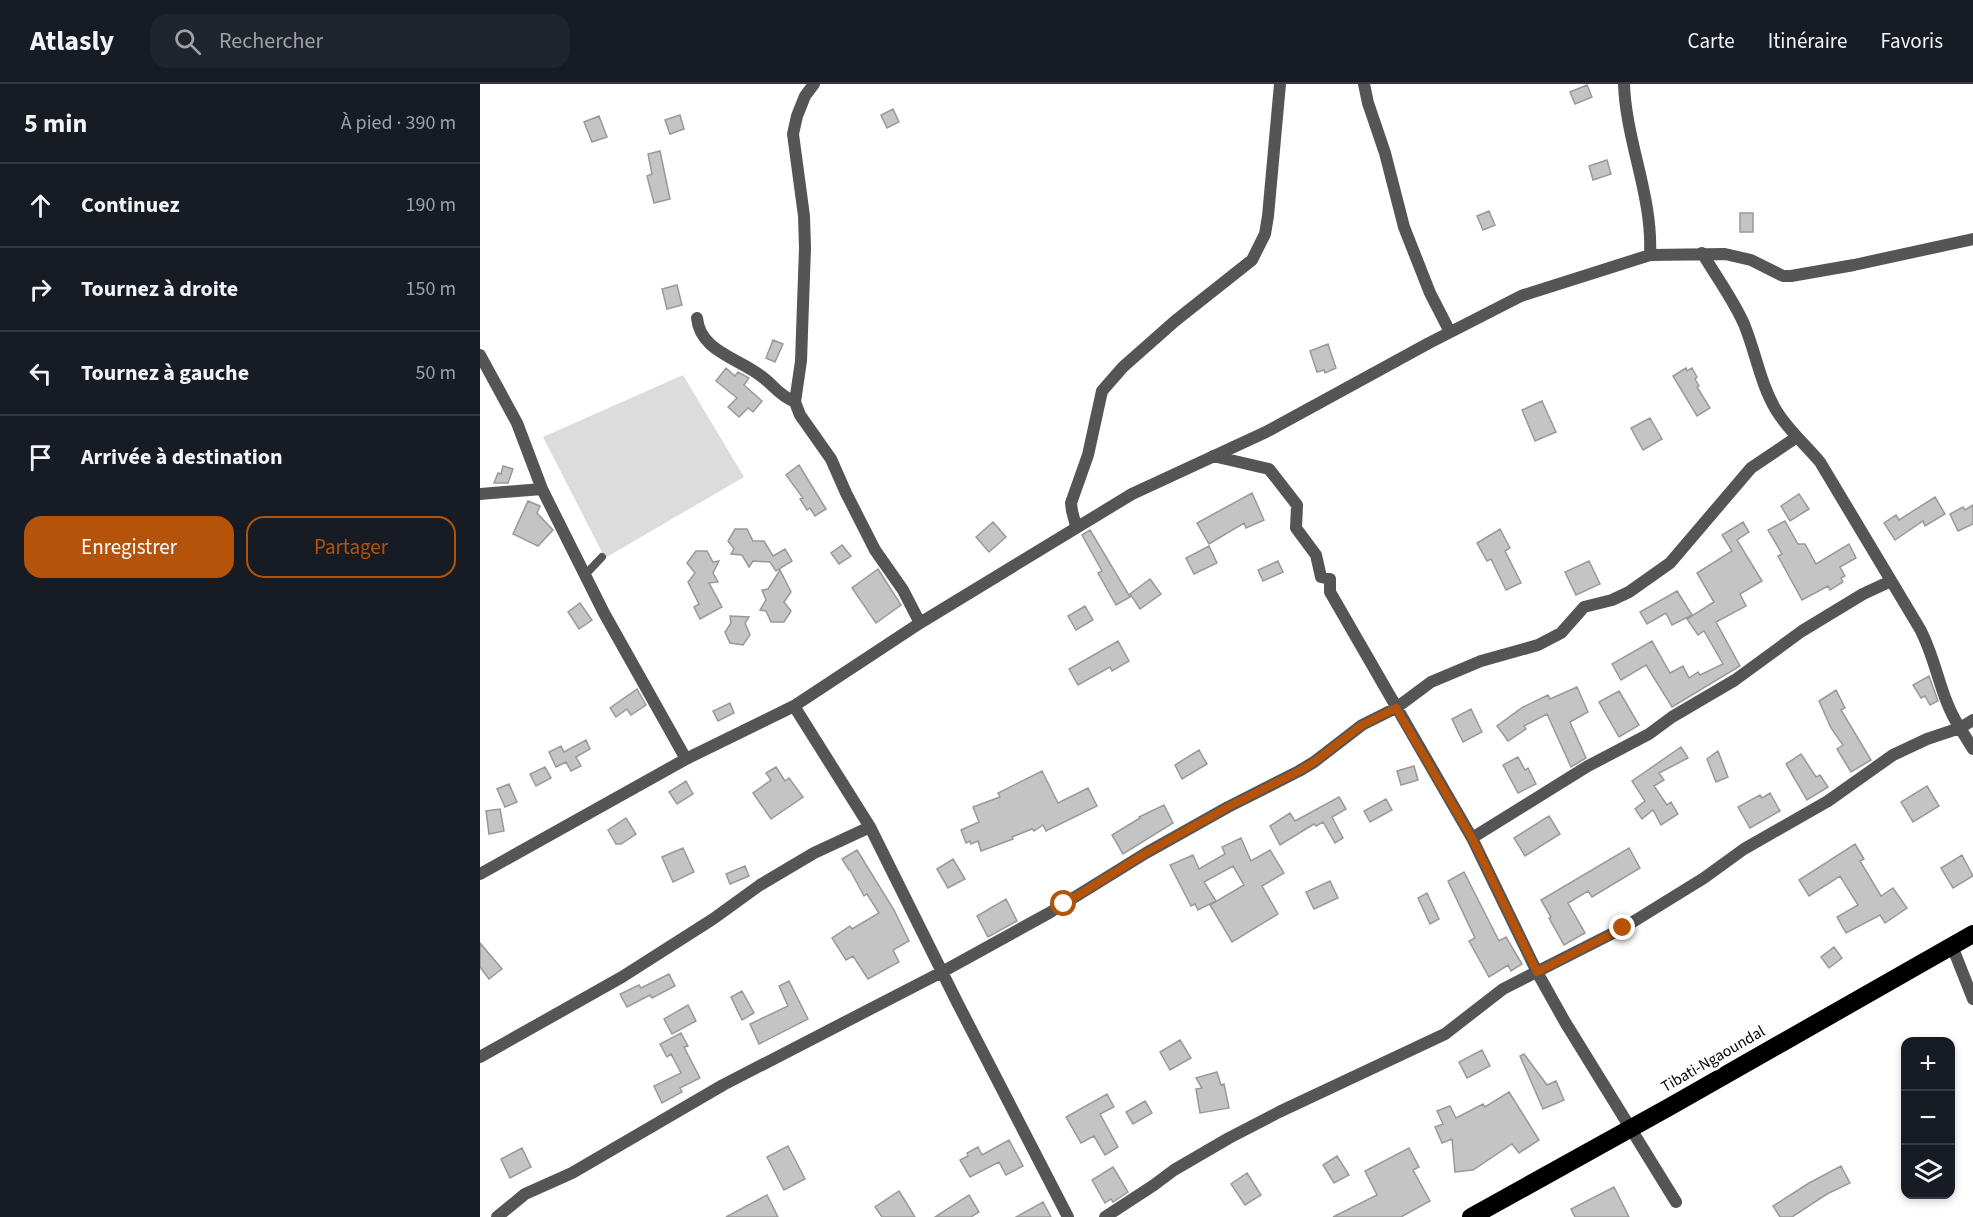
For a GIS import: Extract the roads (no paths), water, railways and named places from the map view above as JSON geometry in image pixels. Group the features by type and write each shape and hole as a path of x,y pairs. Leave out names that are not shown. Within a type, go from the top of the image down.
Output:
{"highway":[{"name":"Tibati-Ngaoundal","path":"1471,1217 1973,934"}],"street":[{"path":"814,84 805,96 793,134 804,216 805,248 801,361 795,402 800,415 831,459 875,550 903,590 920,623"},
{"path":"1076,526 1071,502 1088,455 1102,391 1123,367 1175,321 1252,260 1260,248 1268,216 1280,84"},
{"path":"1364,84 1404,227 1430,293 1450,332"},
{"path":"1624,84 1624,104 1649,218 1650,255"},
{"path":"480,874 686,759 794,706 920,623 1132,494 1266,432 1521,296 1650,255 1702,254 1740,257 1777,273 1791,276 1973,239"},
{"path":"1702,254 1744,325 1759,375 1774,408 1820,462 1891,581 1929,647 1945,700 1973,749"},
{"path":"697,318 702,335 709,344 761,376 782,396 795,402"},
{"path":"480,355 517,423 542,489 604,613 686,759"},
{"path":"497,1217 525,1194 572,1173 723,1085 942,972 1050,913 1146,853 1228,807 1299,771 1362,725 1396,708 1431,682 1481,661 1530,647 1561,633 1584,607 1611,600 1642,584 1670,563 1751,468 1797,437"},
{"path":"1213,456 1269,469 1297,505 1296,528 1316,555 1321,577 1330,579 1330,592 1472,838 1537,972 1599,1080 1676,1202"},
{"path":"480,494 542,489"},
{"path":"1472,838 1595,762 1649,734 1672,717 1735,680 1794,636 1863,594 1891,581"},
{"path":"794,706 870,827 1068,1217"},
{"path":"1105,1217 1174,1170 1229,1138 1445,1034 1493,995 1623,928 1704,878 1744,849 1828,801 1893,755 1927,739 1960,728 1973,720"},
{"path":"480,1058 622,977 713,919 760,885 814,853 870,827"},
{"path":"480,863 496,864"},
{"path":"1952,946 1973,999"}],"lane":[{"path":"585,575 602,557"}]}
